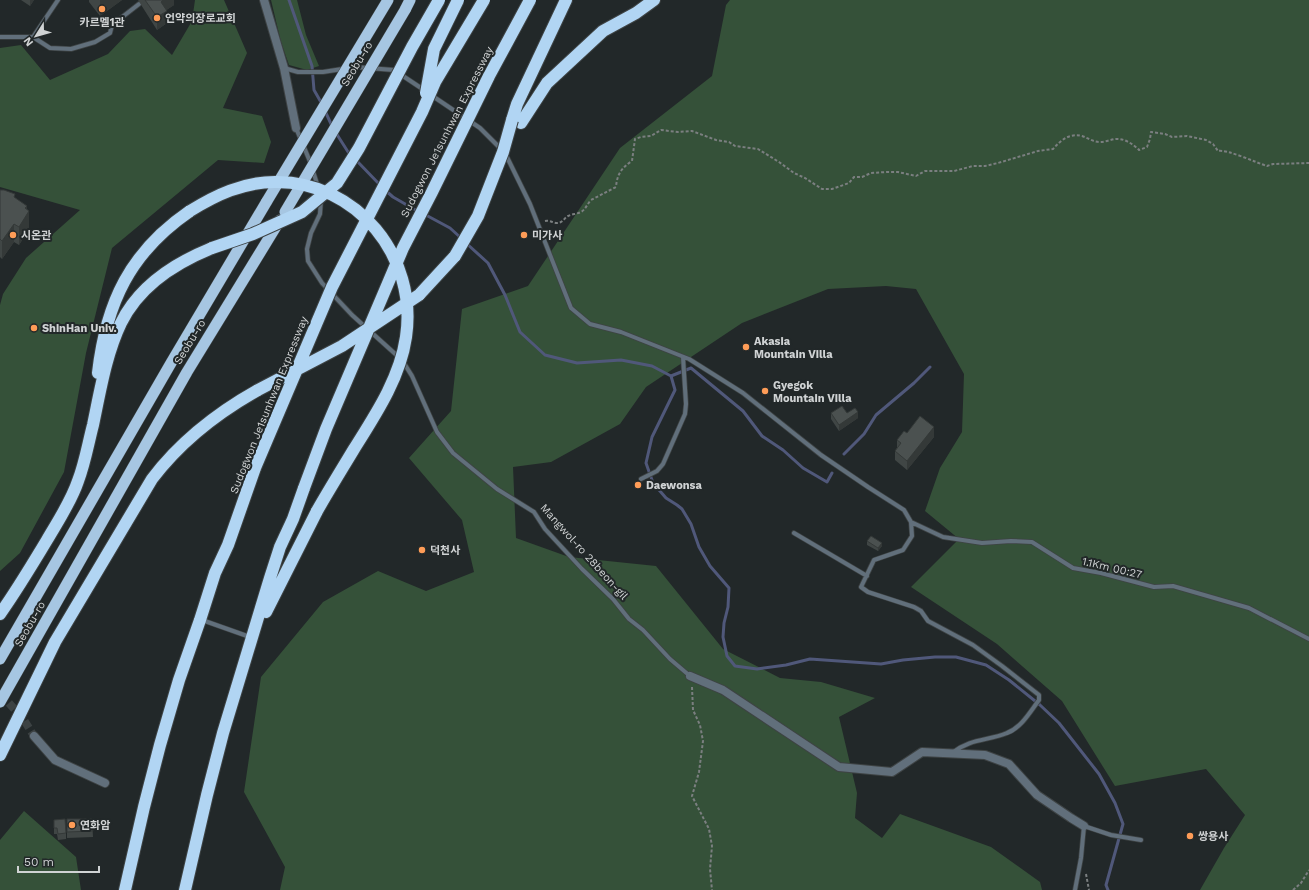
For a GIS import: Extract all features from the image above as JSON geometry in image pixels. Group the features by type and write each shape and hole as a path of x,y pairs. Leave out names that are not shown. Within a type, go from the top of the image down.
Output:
{"highway":[{"name":"Seobu-ro","path":"0,659 171,363 388,0"},
{"path":"0,614 15,593 67,505 78,482 86,457 111,349 121,323 129,310 143,292 160,277 186,261 212,248 253,234 302,212 336,183 359,148 412,47 439,0"},
{"path":"422,112 434,49 458,0"},
{"name":"Sudogwon Je1sunhwan Expressway","path":"125,890 160,744 179,680 215,573 228,546 255,468 332,287 422,112 435,82 484,0"},
{"name":"Sudogwon Je1sunhwan Expressway","path":"185,890 223,733 280,547 293,519 326,429 403,248 489,76 530,0"},
{"path":"517,122 517,104 566,0"},
{"path":"0,755 55,642 152,479 171,455 224,410 258,390 342,346 419,295 455,256 478,216 503,152 517,122 547,83 603,31 636,13 654,0"},
{"name":"Seobu-ro","path":"0,702 187,372 285,212 407,5"},
{"path":"92,427 104,335 110,312 119,291 134,266 149,247 168,228 190,211 216,196 251,184 282,182 298,184 332,194 349,204 368,221 388,247 400,272 406,294 408,315 406,337 400,362 384,399 318,511 252,638"}],"street":[{"name":"Mangwol-ro 28beon-gil","path":"264,0 284,68 296,128"},
{"name":"Mangwol-ro 28beon-gil","path":"690,676 723,690 839,767 892,772 922,752 952,753"},
{"path":"34,736 55,760 106,783"},
{"path":"952,753 984,755 1009,764 1037,795 1084,826"}],"lane":[{"path":"33,37 58,0"},
{"path":"0,37 33,37 50,48 71,50 95,42 110,33 112,25 139,4"},
{"path":"284,68 298,72 323,72 355,67 394,70 480,128 506,155 538,222 571,308 590,324 621,332 689,359 743,393 821,455 904,510 911,522 912,536 903,550 874,560 861,588 868,592 914,607 920,611 928,621 973,645 1039,695 1039,700 1017,728 1007,733 960,746 952,753"},
{"name":"Mangwol-ro 28beon-gil","path":"296,128 307,152 322,202 320,214 311,233 307,249 308,261 322,283 352,315 402,360 412,376 437,432 453,453 497,489 534,512 545,529 582,569 613,599 629,619 643,630 670,659 690,676"},
{"path":"641,479 657,471 663,464 685,414 686,404 683,357"},
{"name":"1.1Km 00:27","path":"911,522 943,537 982,543 1011,541 1032,542 1073,568 1101,573 1154,587 1173,586 1249,608 1309,639"},
{"path":"794,533 867,576"},
{"path":"200,620 252,638"},
{"path":"1076,890 1084,826 1111,835 1141,840"}],"path":[{"path":"538,222 562,222 568,216 581,212 588,206 591,200 616,187 619,173 624,166 632,161 635,140 641,137 651,136 661,130 678,132 692,131 716,140 729,142 734,146 758,149 794,173 822,189 832,189 849,183 854,177 862,177 871,173 898,172 916,176 925,171 954,171 973,166 985,166 1053,149 1069,136 1082,136 1100,142 1116,139 1124,140 1139,150 1147,147 1151,132 1165,134 1172,137 1187,136 1206,140 1213,144 1218,151 1221,150 1238,155 1267,166 1273,164 1309,163"},
{"path":"690,676 694,710 700,725 703,742 699,772 692,796 709,828 712,846 710,869 712,890"},
{"path":"1293,890 1301,883 1309,870"}],"green space":[{"path":"195,0 224,0 247,53 223,108 262,116 271,142 264,163 218,160 112,248 86,353 64,472 20,553 0,571 0,305 3,294 26,258 80,210 0,187 0,48 21,45 50,80 108,54 130,31 145,29 172,55 192,21"},
{"path":"271,0 297,0 306,35 319,66 307,70 289,65 281,42"},
{"path":"730,0 1309,0 1309,890 1200,890 1245,815 1206,769 1115,786 1062,701 997,644 911,587 959,539 925,511 940,468 962,432 964,374 916,289 886,286 828,289 742,323 646,387 620,424 551,462 513,467 516,538 569,557 656,566 723,649 780,678 821,682 875,698 839,717 857,793 855,818 882,838 900,814 991,847 1040,882 1042,890 280,890 285,867 244,792 261,677 323,602 378,571 426,591 474,572 462,520 409,458 451,411 462,309 528,286 620,148 712,76 726,5"},
{"path":"24,811 76,857 81,890 0,890 0,840"}],"building":[{"path":"145,0 163,0 161,2 167,11 157,17"},
{"path":"0,190 15,194 14,197 27,206 25,208 29,211 19,227 14,224 2,241 0,239"},
{"path":"842,406 847,413 855,408 858,412 839,425 831,413"},
{"path":"920,416 934,427 907,461 895,451 901,443 897,440 904,431 907,433"},
{"path":"871,536 882,543 878,548 867,541"},
{"path":"65,819 66,833 58,834 57,828 54,828 54,820"},
{"path":"67,819 92,819 93,831 67,832"}],"waterway":[{"path":"289,0 312,66 314,90 322,104"},
{"path":"325,111 332,126"},
{"path":"336,133 350,155"},
{"path":"356,160 381,186"},
{"path":"385,190 393,197 419,212"},
{"path":"424,214 450,228 461,238"},
{"path":"466,243 488,263 505,295 520,332 545,355 577,363 621,360 652,366 671,376 675,390 652,437 646,463 653,483 666,498 682,509 691,524 699,547 710,566 729,588 728,607 724,623 723,637 727,656 735,666 757,669 786,665 810,659 881,664 935,657 956,657 986,665 1009,680 1040,705 1059,723 1099,774 1115,803 1123,824 1106,885 1108,890"},
{"path":"844,454 864,434 876,415 914,383 930,367"},
{"path":"671,376 691,368 743,411 762,436 783,450 803,468 827,482 832,473"}],"tunnel":[{"path":"1,694 24,720 34,736"}],"place":[{"name":"카르멜1관","path":"102,9"},
{"name":"언약의장로교회","path":"157,18"},
{"name":"시온관","path":"13,235"},
{"name":"미가사","path":"524,235"},
{"name":"ShinHan Univ.","path":"34,328"},
{"name":"Akasia Mountain Villa","path":"746,347"},
{"name":"Gyegok Mountain Villa","path":"765,391"},
{"name":"Daewonsa","path":"638,485"},
{"name":"덕천사","path":"422,550"},
{"name":"연화암","path":"72,825"},
{"name":"쌍용사","path":"1190,836"}]}
